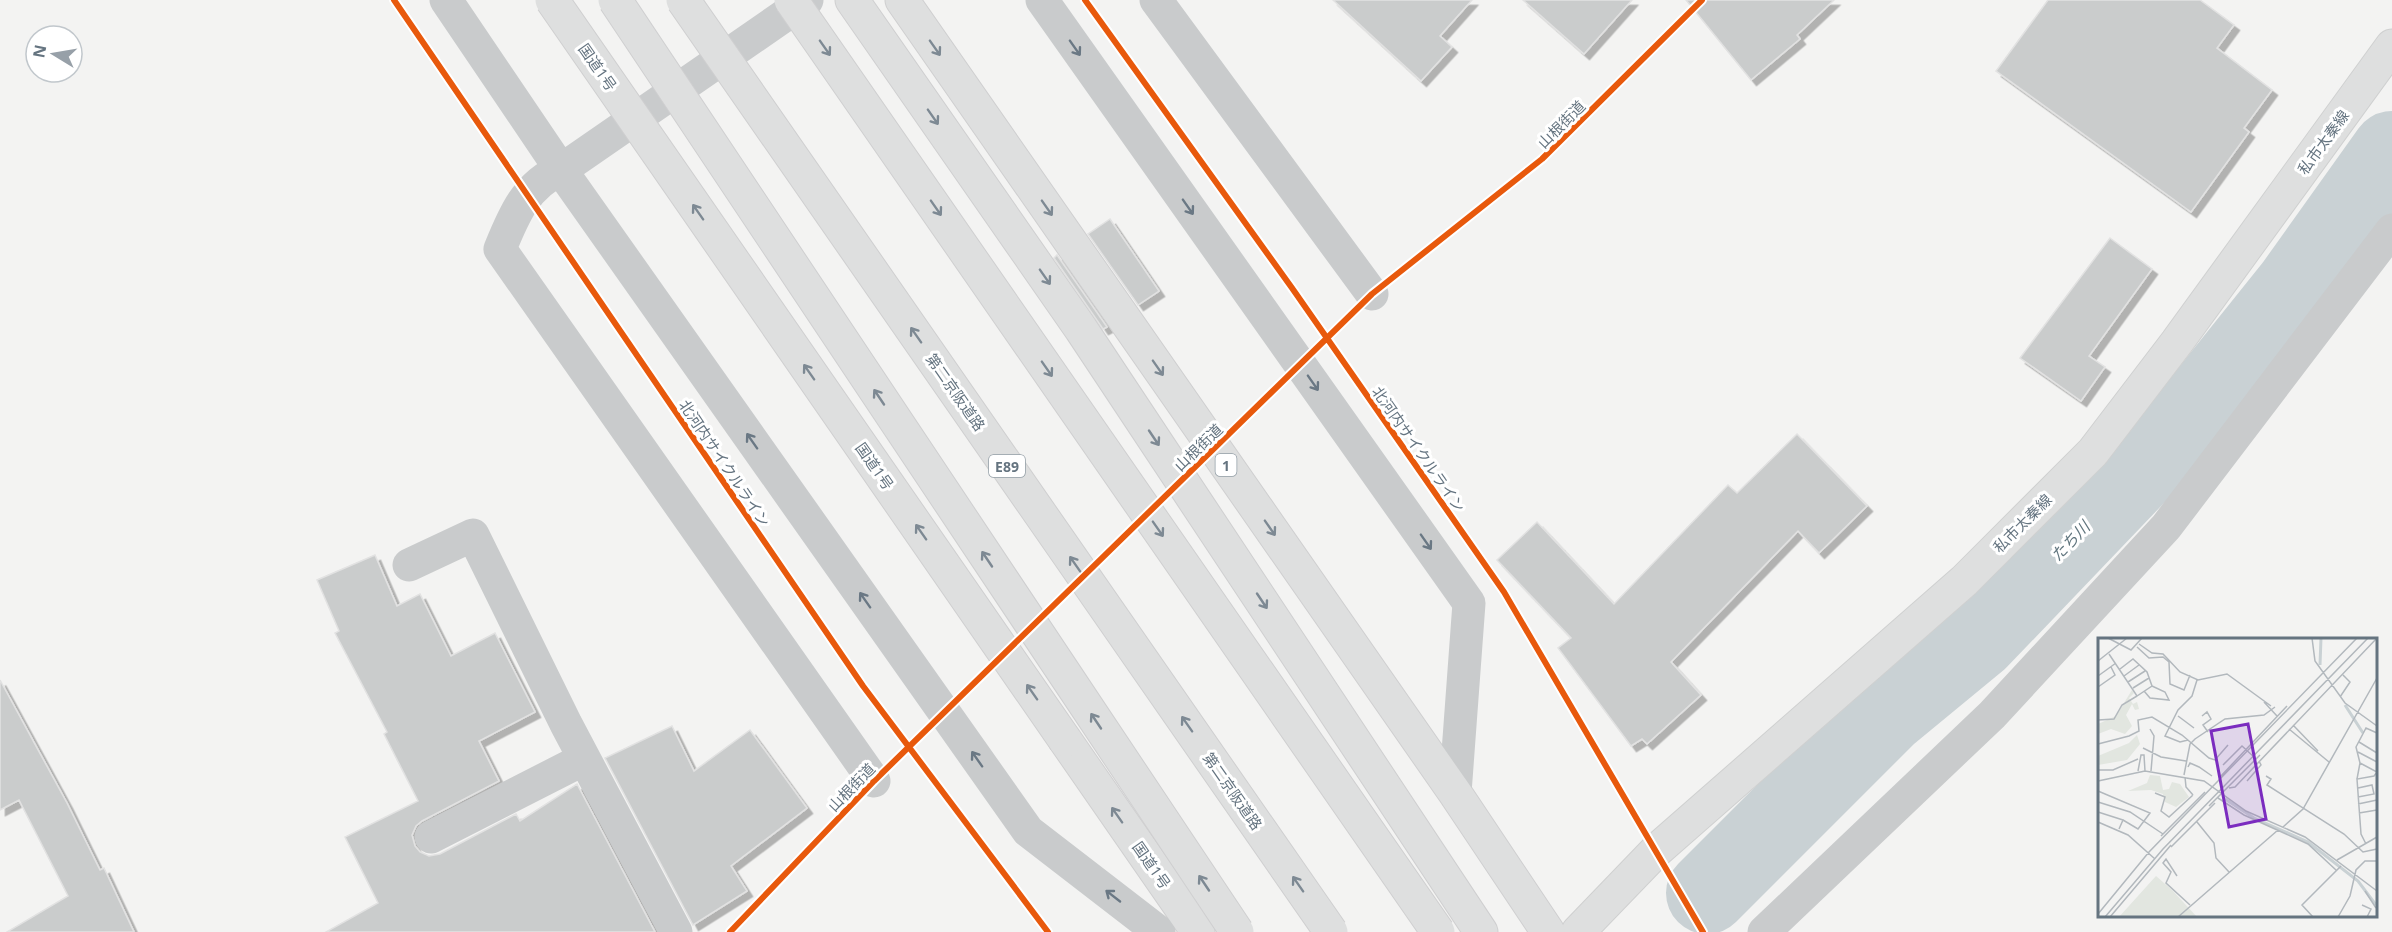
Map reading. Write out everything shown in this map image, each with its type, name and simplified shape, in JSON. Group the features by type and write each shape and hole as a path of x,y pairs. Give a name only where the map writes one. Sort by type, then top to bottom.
{"main road":[{"name":"国道1号","path":"552,0 1198,932"},
{"path":"615,0 1237,932"},
{"name":"第二京阪道路","path":"683,0 1331,932"},
{"path":"791,0 1438,932"},
{"path":"852,0 1081,329 1481,932"},
{"name":"1","path":"902,0 1455,793 1548,932"},
{"name":"私市太秦線","path":"1578,932 1657,850 1964,581 2093,452 2177,342 2392,46"}],"street":[{"path":"446,0 561,170 1028,831 1159,932"},
{"path":"807,0 561,170 549,175 518,206 500,249 874,781"},
{"path":"1042,0 1469,603 1455,793"},
{"path":"1156,0 1372,294"},
{"path":"1764,932 1992,715 2166,527 2392,230"},
{"path":"409,565 473,535 584,759 676,932"},
{"path":"431,837 584,759"}],"building":[{"path":"1333,0 1472,0 1440,36 1452,47 1421,81"},
{"path":"1523,0 1632,0 1584,54"},
{"path":"1686,0 1834,0 1797,35 1800,39 1751,80"},
{"path":"2048,0 2200,0 2234,25 2217,48 2272,90 2244,128 2249,132 2191,212 1996,71"},
{"path":"1110,219 1159,291 1138,305 1088,234"},
{"path":"2110,238 2152,269 2089,356 2105,367 2081,401 2020,358"},
{"path":"1057,255 1107,327 1103,329 1054,258"},
{"path":"1797,434 1867,506 1819,553 1798,531 1671,662 1701,695 1647,744 1642,739 1631,746 1558,648 1571,638 1497,560 1537,522 1614,604 1728,485 1737,493"},
{"path":"375,555 397,606 420,594 451,656 495,633 535,712 479,741 499,781 422,821 416,826 412,835 415,846 420,852 429,856 440,854 516,814 520,821 577,784 655,932 326,932 378,903 345,837 418,801 384,734 387,732 335,633 339,631 317,580"},
{"path":"0,680 67,803 100,870 104,868 134,932 7,932 68,896 19,800 0,810"},
{"path":"672,726 694,771 750,730 807,808 731,866 747,891 693,925 605,758"}],"waterway":[{"name":"たち川","path":"1707,893 1887,713 1978,638 2202,404 2295,288 2392,152"}],"cycle path":[{"name":"北河内サイクルライン","path":"394,0 863,686 1048,932"},
{"name":"北河内サイクルライン","path":"1085,0 1292,288 1504,592 1703,932"},
{"name":"山根街道","path":"730,932 874,781 1372,294 1542,159 1702,0"}]}
